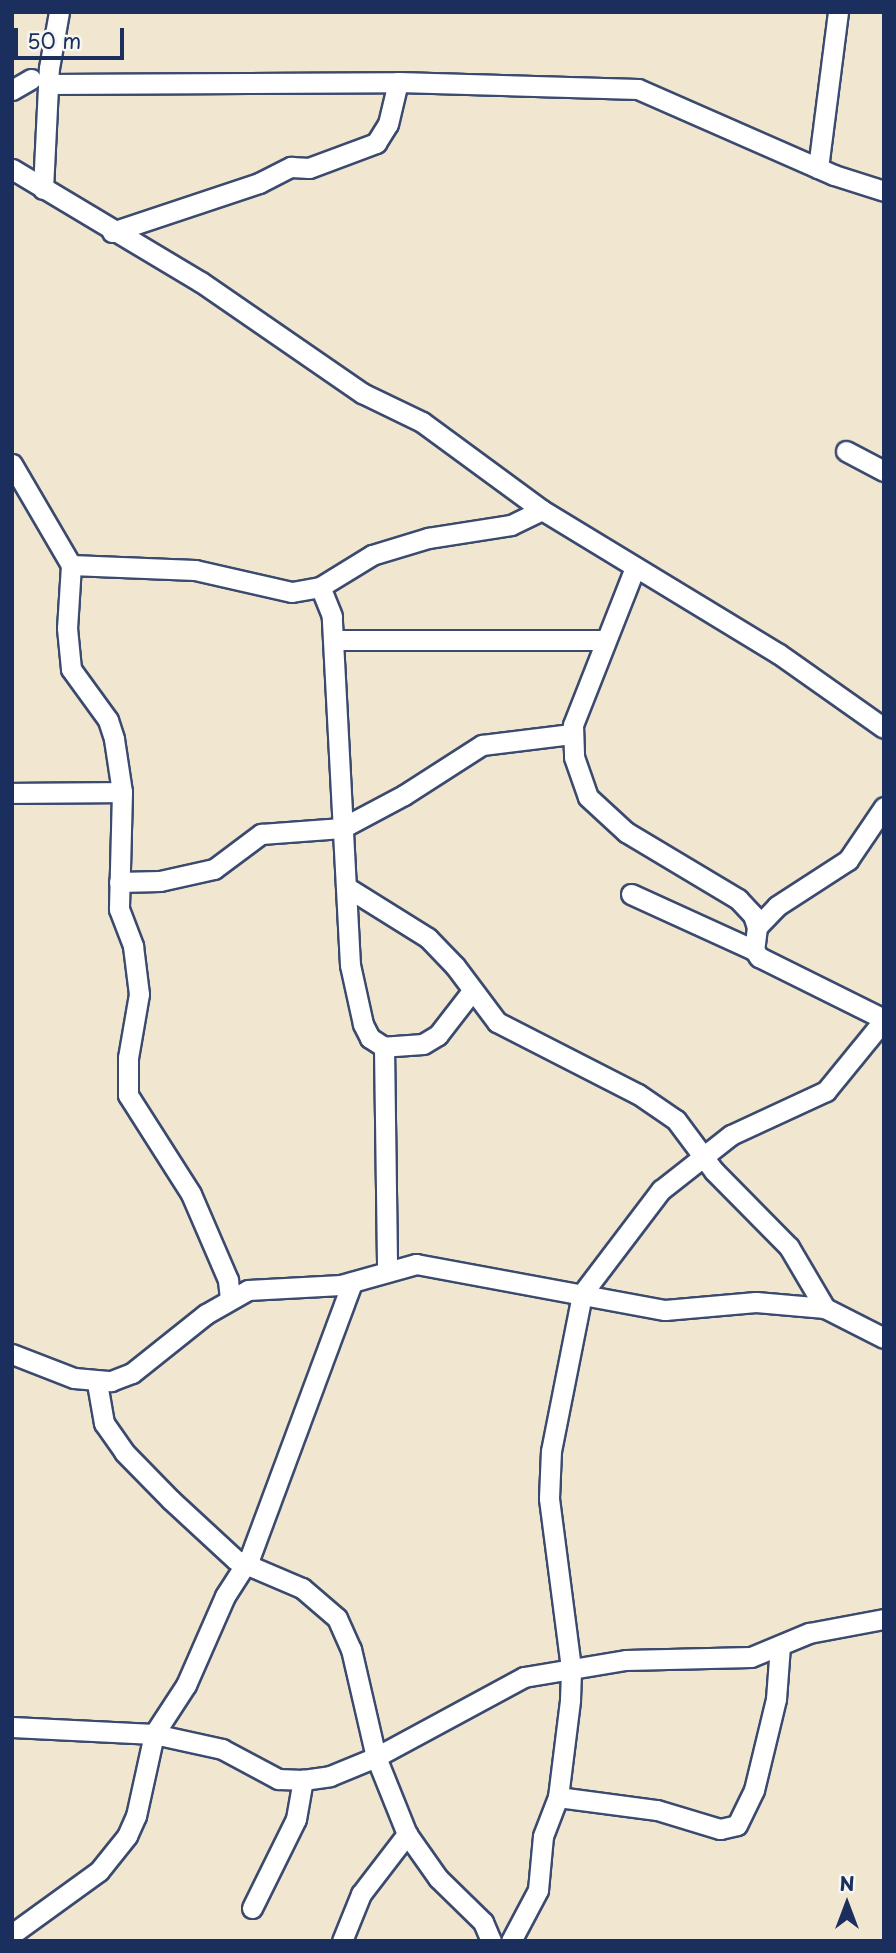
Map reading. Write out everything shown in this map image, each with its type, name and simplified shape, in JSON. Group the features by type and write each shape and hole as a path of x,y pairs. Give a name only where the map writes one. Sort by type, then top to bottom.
{"street":[{"path":"43,189 40,82 59,12"},
{"path":"818,168 838,12"},
{"path":"12,90 40,82 398,82 638,89 818,168 884,191"},
{"path":"113,232 259,183 291,167 309,168 376,143 388,124 398,82"},
{"path":"12,169 113,232 201,282 362,393 422,422 542,510 634,570 779,654 884,728"},
{"path":"846,451 884,471"},
{"path":"12,464 71,565 67,628 71,669 108,720 122,792 119,909 133,946 139,994 128,1058 128,1095 185,1183 229,1289"},
{"path":"71,565 195,570 292,592 320,587 372,555 428,538 511,525 542,510"},
{"path":"634,570 604,640 572,734 580,780 596,809 626,832 738,899 757,927"},
{"path":"320,587 332,616 342,828 354,993 370,1038 384,1047 406,1048 430,1039 472,991"},
{"path":"334,640 604,640"},
{"path":"119,882 160,881 214,869 261,834 342,828 482,745 572,734"},
{"path":"12,793 122,792"},
{"path":"754,950 757,927 777,906 848,860 884,807"},
{"path":"348,888 428,938 497,1022 515,1033 551,1047 659,1106 676,1120 704,1158 789,1247 825,1308"},
{"path":"510,1941 536,1900 543,1836 558,1797 571,1668 549,1498 551,1451 582,1294 661,1190 731,1135 827,1091 884,1020 759,957 754,950 631,894"},
{"path":"384,1047 387,1270"},
{"path":"12,1354 97,1383 132,1373 229,1289 352,1282 416,1264 446,1267 665,1311 756,1302 825,1308 884,1338"},
{"path":"12,1934 115,1856 136,1816 154,1734 204,1651 222,1603 244,1564 352,1282"},
{"path":"97,1383 104,1423 124,1452 220,1547 244,1564 302,1588 337,1618 351,1649 376,1757 407,1834 438,1878 483,1922 491,1941"},
{"path":"12,1727 154,1734 222,1749 278,1779 303,1780 330,1776 376,1757 505,1685 571,1668 626,1660 751,1657 809,1633 884,1619"},
{"path":"558,1797 657,1810 720,1829 737,1825 754,1790 776,1699 780,1646"},
{"path":"252,1908 296,1819 303,1780"},
{"path":"342,1941 361,1895 407,1834"}]}
